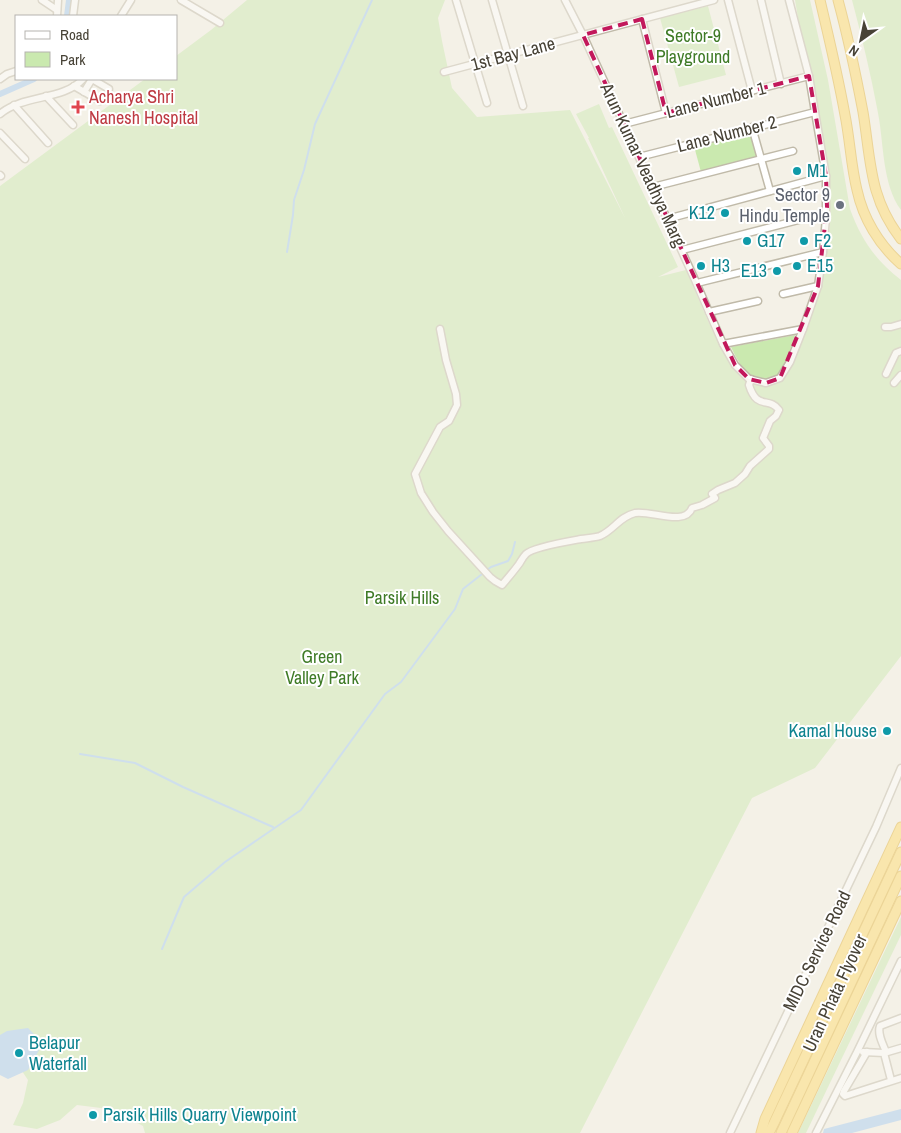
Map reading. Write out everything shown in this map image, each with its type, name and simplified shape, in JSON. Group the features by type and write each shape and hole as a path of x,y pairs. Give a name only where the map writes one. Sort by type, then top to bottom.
{"highway":[{"path":"820,0 839,81 856,190 860,204 880,241 901,264"},
{"path":"838,0 860,96 874,186 882,209 901,239"},
{"path":"761,1133 765,1119 901,827"},
{"name":"Uran Phata Flyover","path":"768,1133 901,852"},
{"name":"Uran Phata Flyover","path":"781,1133 901,876"},
{"path":"792,1133 901,901"}],"street":[{"path":"42,0 57,13"},
{"path":"57,13 58,0"},
{"path":"73,15 75,0"},
{"path":"123,15 131,0"},
{"path":"181,0 220,23"},
{"path":"456,0 487,104"},
{"path":"492,0 523,106"},
{"name":"Arun Kumar Veadhya Marg","path":"565,0 682,250 723,344 735,365 751,380"},
{"name":"1st Bay Lane","path":"444,72 714,0"},
{"path":"728,0 752,91"},
{"path":"761,0 781,84"},
{"path":"440,329 457,405 449,421 440,427 415,474 421,493 433,512 482,569 502,585 526,554 558,543 599,536 607,532 624,517 634,513 644,512 672,518 687,515 692,508 715,498 712,494 735,483 745,474 750,466 769,449 763,438 770,421 779,410 776,406 755,398 749,385 751,380 766,383 780,378 790,362 818,286 824,252 827,207 826,176 808,76 789,0"},
{"path":"642,19 666,113"},
{"path":"0,79 15,72"},
{"name":"Lane Number 1","path":"624,124 808,76"},
{"path":"0,114 14,105 69,89 82,80"},
{"path":"84,92 91,80"},
{"path":"74,86 100,101 104,100 109,93 108,89 94,80"},
{"path":"46,96 73,125"},
{"path":"14,105 48,143"},
{"name":"Lane Number 2","path":"639,157 815,112"},
{"path":"752,128 770,191"},
{"path":"0,133 25,159"},
{"path":"653,187 793,151"},
{"path":"667,219 826,176"},
{"path":"682,250 814,216"},
{"path":"697,283 824,252"},
{"path":"784,294 818,286"},
{"path":"709,312 758,301"},
{"path":"885,327 901,324"},
{"path":"723,344 803,328"},
{"path":"886,374 896,353 901,350"},
{"path":"894,383 901,375"},
{"name":"MIDC Service Road","path":"730,1133 876,827 901,768"},
{"path":"816,1133 901,961"},
{"path":"891,1080 883,1037 879,1031 880,1026 901,1018"},
{"path":"857,1052 885,1052 901,1048"},
{"path":"867,1052 844,1094 845,1096 901,1078"}],"highlighted area":[{"path":"642,19 666,113 809,76 826,176 827,207 818,286 780,378 766,383 749,379 735,365 583,35"}],"green space":[{"name":"Parsik Hills","path":"247,0 445,0 438,18 452,88 477,117 570,110 625,218 589,138 576,114 599,104 609,128 612,127 678,267 658,277 686,270 713,331 731,363 740,375 749,382 764,386 771,378 763,379 751,375 741,366 731,347 795,335 789,354 806,327 821,287 827,252 831,214 795,0 810,0 828,80 850,209 859,230 876,257 901,280 901,656 815,768 752,798 580,1133 145,1133 143,1126 122,1115 101,1108 77,1105 60,1120 37,1129 13,1125 23,1103 28,1080 0,1042 0,186 144,80 178,80 178,55"},
{"path":"852,0 901,0 901,210 890,188 887,176 875,99"},
{"name":"Sector-9 Playground","path":"708,6 726,75 679,87 660,18"},
{"path":"751,132 757,158 701,172 694,146"},
{"path":"901,917 901,935 806,1133 798,1133"}],"water":[{"path":"28,1028 43,1043 28,1070 8,1079 0,1075 0,1035 7,1031"},
{"path":"901,1109 901,1120 852,1133 823,1133 824,1129"}],"waterway":[{"path":"67,15 69,0"},
{"path":"287,252 294,200 304,170 315,124 372,0"},
{"path":"0,94 32,80"},
{"path":"162,949 184,897 225,862 301,810 385,694 401,682 455,609 463,589 491,567 508,561 515,542"},
{"path":"80,754 135,763 183,787 273,827"}],"place":[{"name":"Acharya Shri Nanesh Hospital","path":"78,107"},
{"name":"M1","path":"797,171"},
{"name":"Sector 9 Hindu Temple","path":"840,205"},
{"name":"K12","path":"725,213"},
{"name":"G17","path":"747,241"},
{"name":"F2","path":"804,241"},
{"name":"H3","path":"701,266"},
{"name":"E15","path":"797,266"},
{"name":"E13","path":"777,271"},
{"name":"Kamal House","path":"887,731"},
{"name":"Belapur Waterfall","path":"19,1053"},
{"name":"Parsik Hills Quarry Viewpoint","path":"93,1115"}],"park label":[{"name":"Green Valley Park","path":"322,668"}]}
